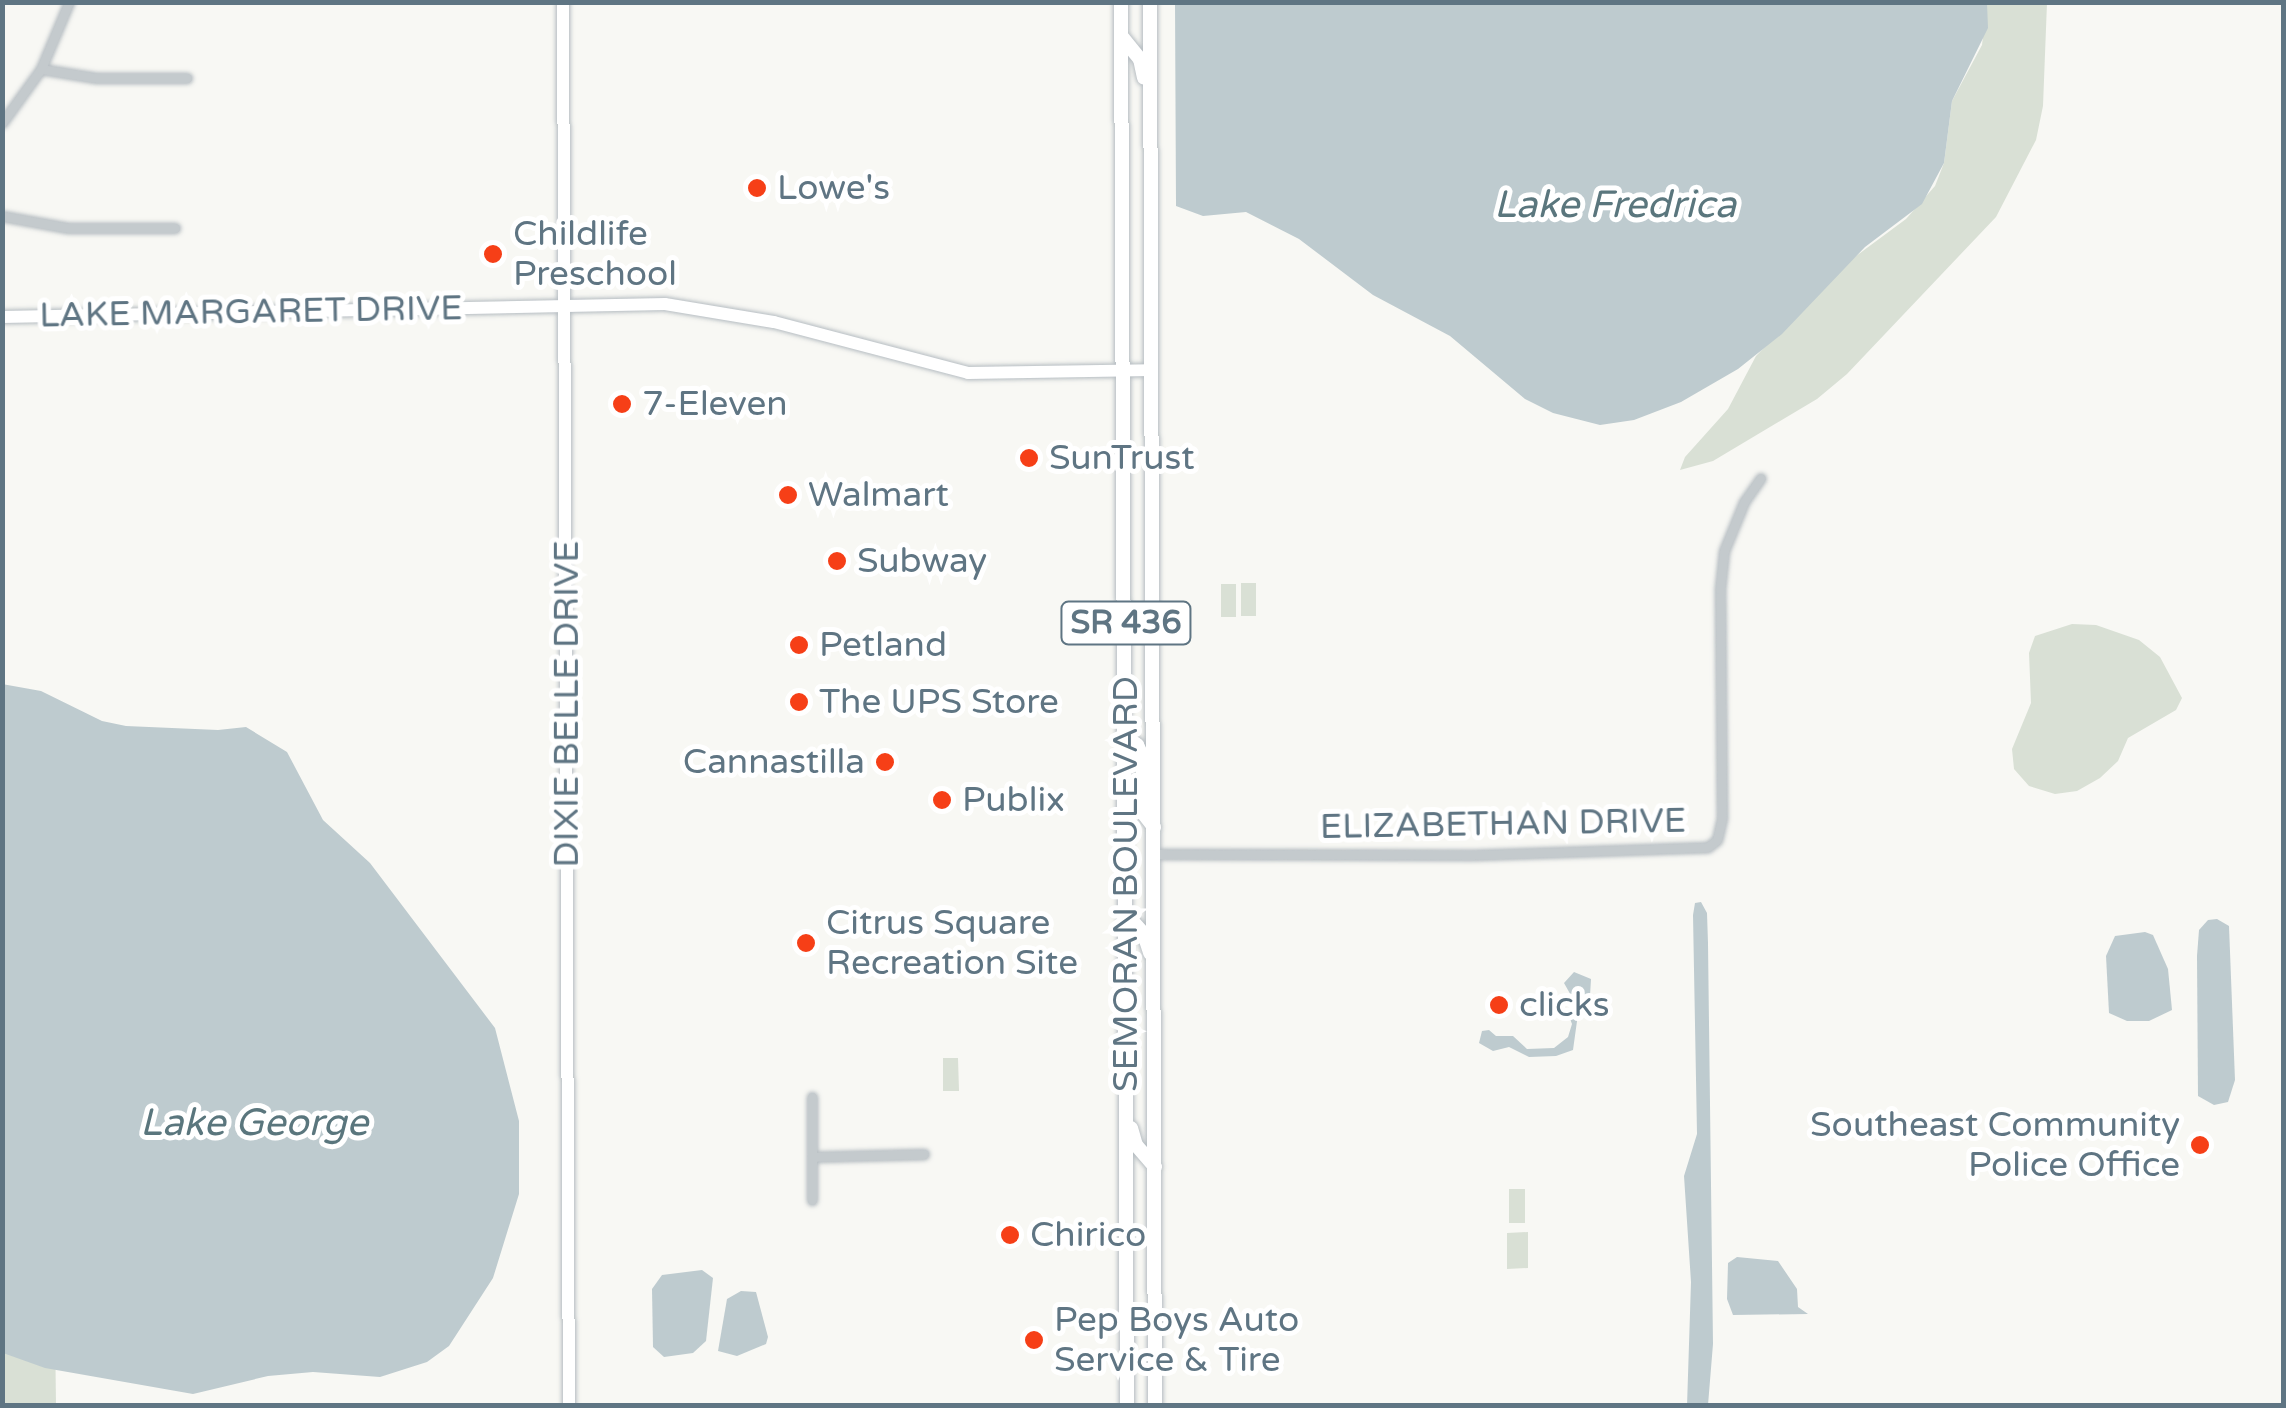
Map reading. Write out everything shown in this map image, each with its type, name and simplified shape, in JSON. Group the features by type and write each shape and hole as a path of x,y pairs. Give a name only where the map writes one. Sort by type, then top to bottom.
{"main road":[{"name":"SEMORAN BOULEVARD","path":"1121,2 1127,1406"},
{"name":"SEMORAN BOULEVARD","path":"1150,2 1155,1406"},
{"path":"1122,37 1140,60 1151,113"},
{"path":"1126,737 1137,745 1143,758 1144,813 1154,827"},
{"path":"1126,914 1144,934 1155,968"},
{"path":"1126,1112 1136,1145 1155,1167"}],"street":[{"path":"2,123 41,69 69,2"},
{"name":"DIXIE BELLE DRIVE","path":"563,2 569,1406"},
{"path":"41,69 96,78 187,78"},
{"path":"2,216 68,228 175,228"},
{"name":"LAKE MARGARET DRIVE","path":"2,316 665,304 720,310 968,373 1151,370"},
{"name":"ELIZABETHAN DRIVE","path":"1154,854 1474,855 1708,847 1721,830 1720,588 1724,551 1744,502 1762,478"},
{"path":"812,1097 812,1200"},
{"path":"812,1157 924,1154"}],"shaded area":[{"path":"1987,3 2047,3 2043,106 2036,140 1996,217 1847,374 1817,399 1713,461 1680,470 1685,457 1728,409 1756,356 1848,262 1906,219 1935,186 1944,163 1952,101 1982,45"},
{"path":"1241,583 1256,583 1256,616 1241,616"},
{"path":"1221,584 1236,584 1236,617 1221,617"},
{"path":"2072,624 2096,625 2139,640 2160,657 2182,698 2176,710 2128,738 2118,761 2100,778 2077,791 2055,794 2029,786 2014,769 2012,749 2031,703 2029,653 2035,636"},
{"path":"943,1058 958,1058 959,1091 943,1091"},
{"path":"53,1171 56,1405 3,1405 2,1172"},
{"path":"1509,1189 1525,1189 1525,1223 1509,1223"},
{"path":"1528,1232 1528,1268 1507,1269 1507,1233"}],"water":[{"name":"Lake Fredrica","path":"1175,3 1987,3 1988,28 1952,101 1944,163 1922,204 1865,247 1782,334 1738,369 1681,402 1634,420 1600,425 1553,413 1525,399 1450,336 1373,295 1299,239 1246,212 1203,216 1176,206"},
{"name":"Lake George","path":"2,684 41,691 102,721 126,726 218,730 246,727 287,752 323,820 370,863 495,1028 519,1121 519,1194 493,1278 449,1346 427,1362 380,1377 313,1372 268,1376 193,1394 45,1368 3,1353"},
{"path":"1701,902 1707,913 1708,943 1713,1344 1708,1405 1687,1406 1691,1282 1684,1176 1697,1134 1693,915 1695,903"},
{"path":"2217,919 2229,926 2235,1080 2228,1102 2214,1105 2198,1096 2197,956 2199,930 2208,920"},
{"path":"2145,932 2153,935 2168,969 2172,1010 2149,1021 2127,1021 2109,1013 2106,956 2115,936"},
{"path":"1574,972 1591,979 1590,996 1578,1014 1573,1050 1556,1056 1529,1057 1509,1047 1493,1051 1479,1043 1482,1031 1489,1030 1496,1036 1513,1036 1527,1049 1554,1048 1568,1037 1572,1024 1567,1011 1573,999 1564,983"},
{"path":"1737,1257 1778,1261 1797,1289 1798,1307 1808,1314 1733,1315 1727,1299 1728,1263"},
{"path":"702,1270 713,1278 706,1341 693,1353 664,1357 653,1347 652,1289 662,1275"},
{"path":"741,1291 756,1292 768,1337 766,1344 737,1356 718,1351 727,1299"}],"place":[{"name":"Lowe's","path":"757,188"},
{"name":"Childlife Preschool","path":"493,254"},
{"name":"7-Eleven","path":"622,404"},
{"name":"SunTrust","path":"1029,458"},
{"name":"Walmart","path":"788,495"},
{"name":"Subway","path":"837,561"},
{"name":"Petland","path":"799,645"},
{"name":"The UPS Store","path":"799,702"},
{"name":"Cannastilla","path":"885,762"},
{"name":"Publix","path":"942,800"},
{"name":"Citrus Square Recreation Site","path":"806,943"},
{"name":"clicks","path":"1499,1005"},
{"name":"Southeast Community Police Office","path":"2200,1145"},
{"name":"Chirico","path":"1010,1235"},
{"name":"Pep Boys Auto Service & Tire","path":"1034,1340"}]}
